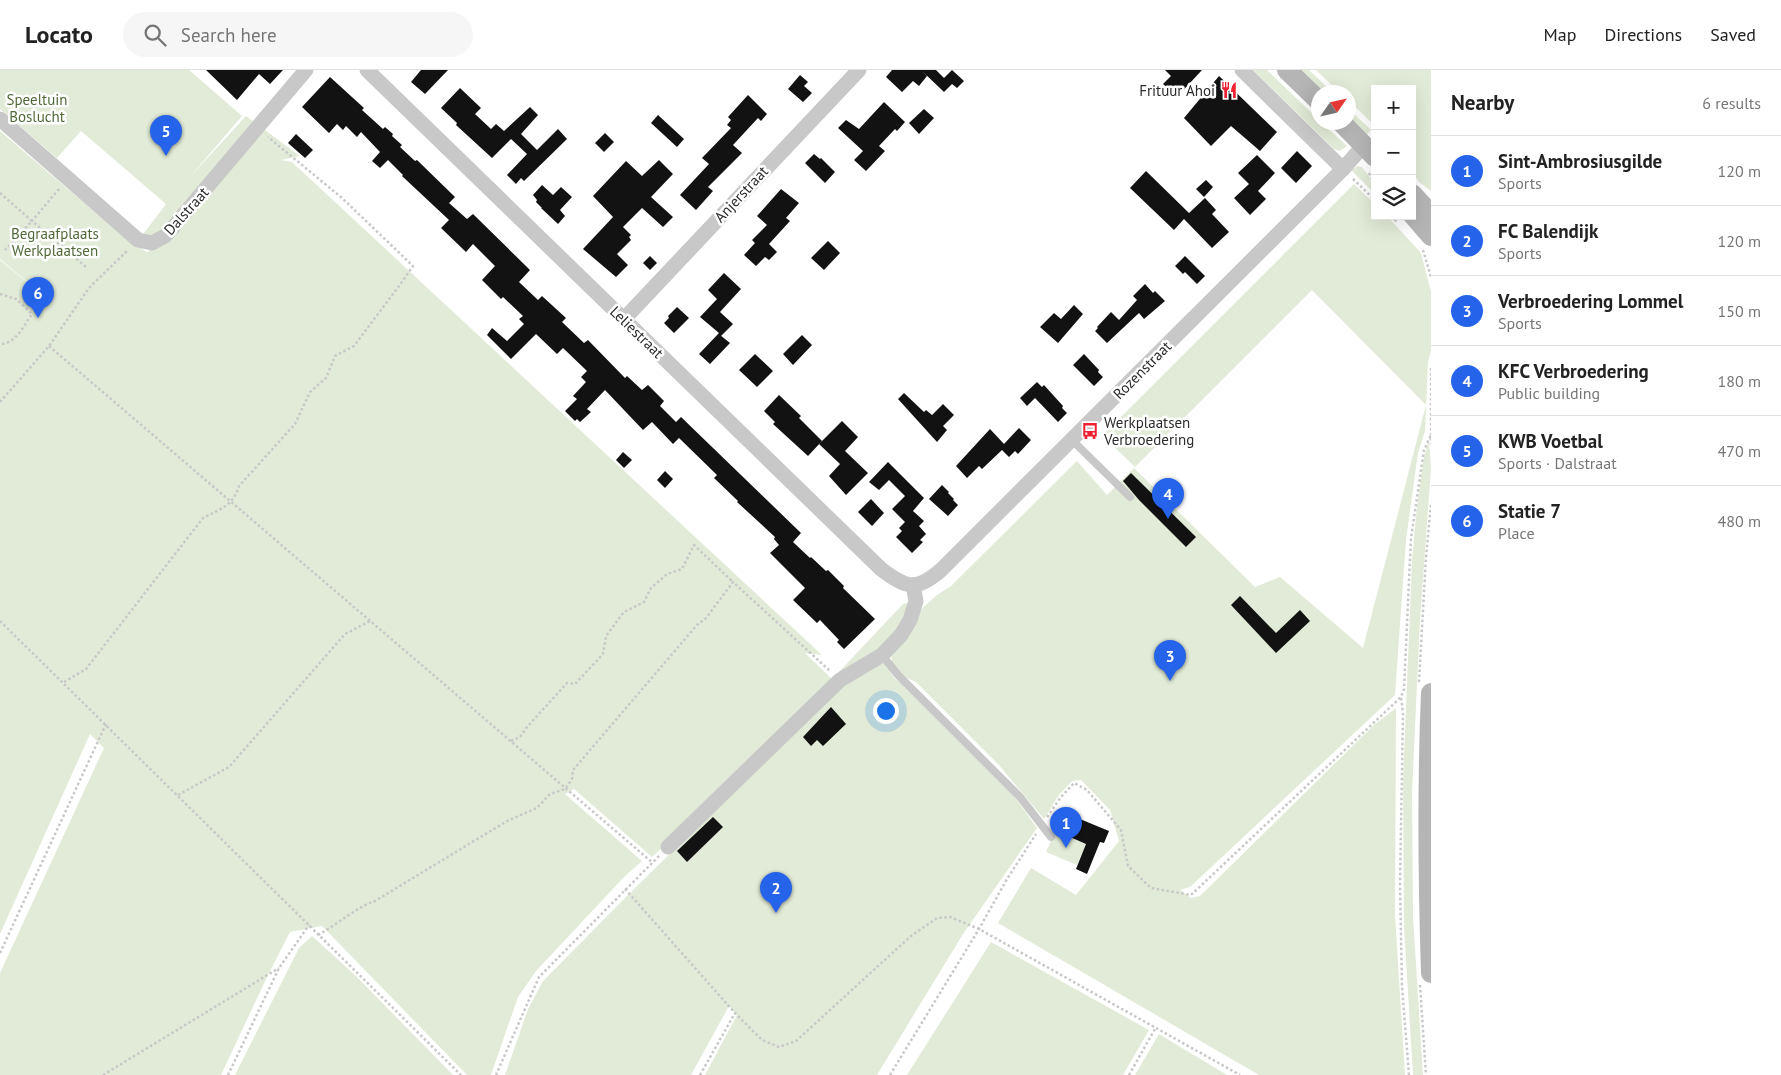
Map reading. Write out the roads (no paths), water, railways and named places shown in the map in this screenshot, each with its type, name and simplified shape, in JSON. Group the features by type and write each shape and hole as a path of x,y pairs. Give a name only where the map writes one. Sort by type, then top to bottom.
{"main road":[{"path":"1287,70 1311,93"},
{"path":"1349,130 1369,151"},
{"path":"1416,198 1431,214"},
{"path":"1415,220 1426,241"},
{"path":"1431,693 1428,764 1428,888 1431,974"}],"street":[{"name":"Dalstraat","path":"0,119 138,240 152,243 165,236 306,70"},
{"name":"Leliestraat","path":"367,70 881,568 899,582 913,586"},
{"name":"Anjerstraat","path":"624,319 859,70"},
{"path":"1242,70 1343,169"},
{"name":"Rozenstraat","path":"913,586 924,583 940,570 1343,169 1369,151"},
{"path":"668,847 840,680 882,655 901,635 910,620 916,601 913,586"}],"lane":[{"path":"1072,440 1130,497"},
{"path":"882,655 898,675 1020,797 1051,838"}],"place":[{"name":"Frituur Ahoi","path":"1229,90"},
{"name":"KWB Voetbal","path":"166,156"},
{"name":"Statie 7","path":"38,318"},
{"name":"Werkplaatsen Verbroedering","path":"1090,431"},
{"name":"KFC Verbroedering","path":"1168,519"},
{"name":"Verbroedering Lommel","path":"1170,681"},
{"name":"Sint-Ambrosiusgilde","path":"1066,848"},
{"name":"FC Balendijk","path":"776,913"}],"park label":[{"name":"Speeltuin Boslucht","path":"37,108"},
{"name":"Begraafplaats Werkplaatsen","path":"55,242"}]}
